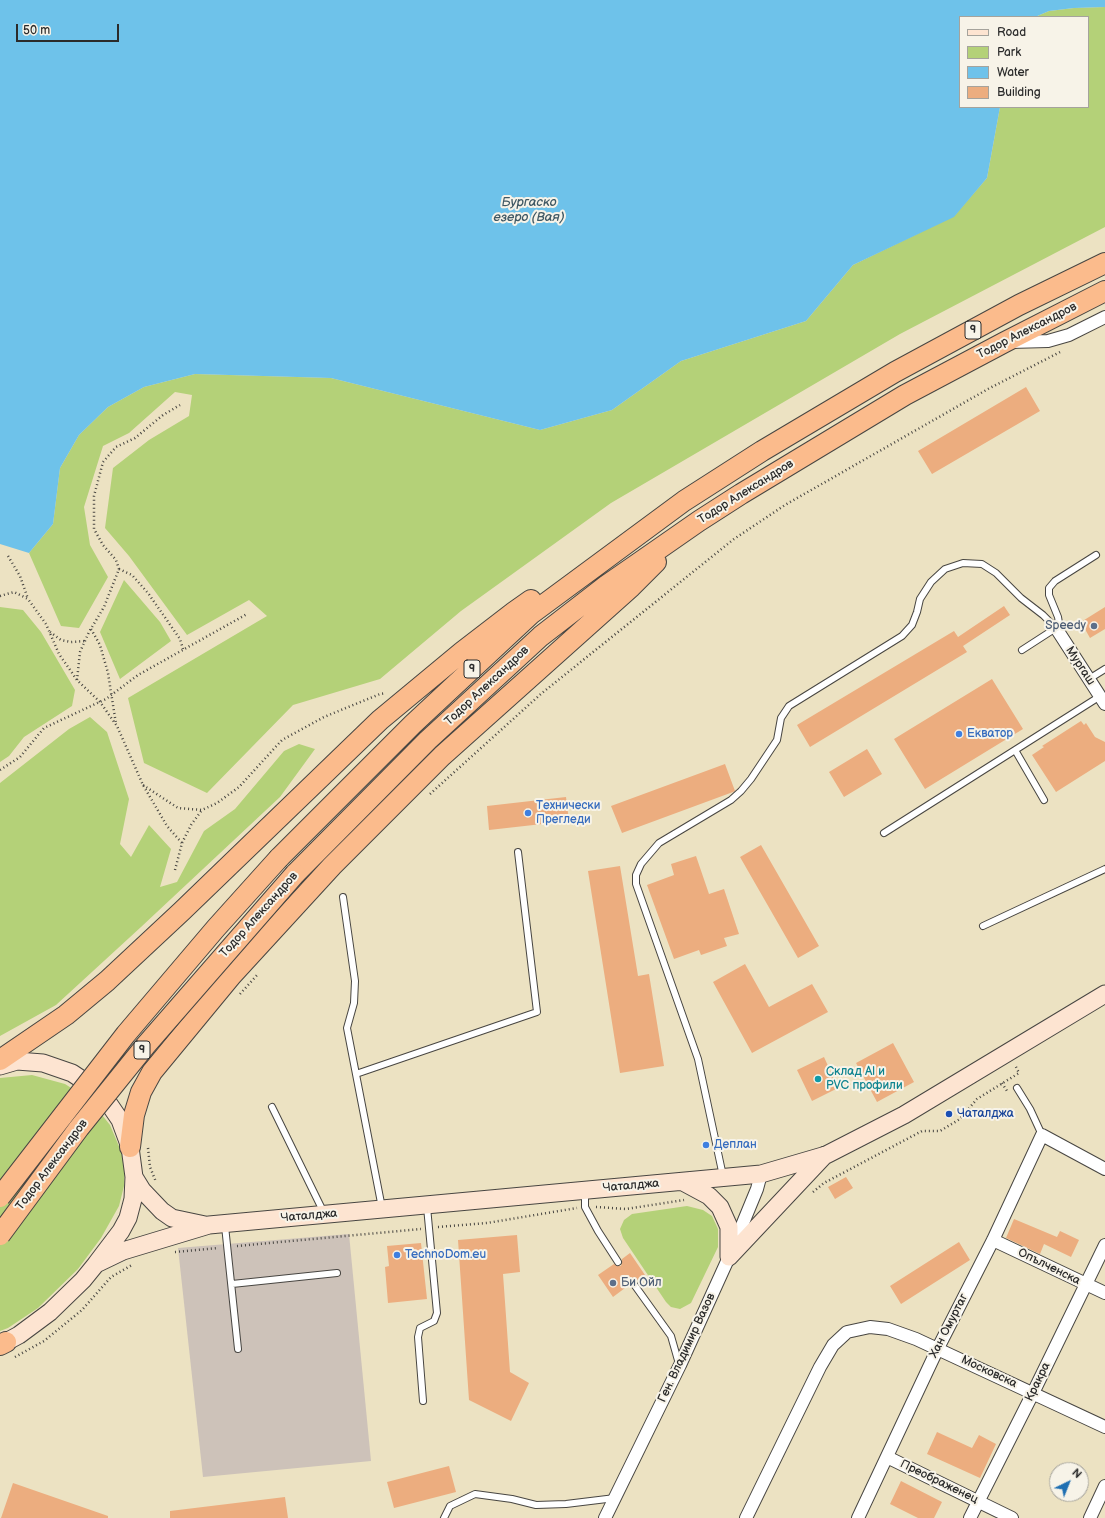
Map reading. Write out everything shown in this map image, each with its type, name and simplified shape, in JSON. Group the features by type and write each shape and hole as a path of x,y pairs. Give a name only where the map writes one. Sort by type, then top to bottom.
{"highway":[{"name":"Тодор Александров","path":"0,1197 126,1034 216,928 279,858 413,724 531,614 684,501 762,451 895,372 1019,305 1105,263"},
{"name":"Тодор Александров","path":"0,1235 79,1128 142,1051 296,874 428,740 541,636 607,585 699,521 741,494 905,395 1105,291"},
{"path":"0,1060 66,1015 107,981 188,906 380,720 419,687 514,612 684,501"},
{"path":"139,1147 134,1115 141,1092 152,1072 232,975 332,866 442,756 631,587 699,521"}],"main road":[{"name":"Чаталджа","path":"96,1264 123,1251 217,1225 426,1205 585,1199 683,1182 761,1174 826,1155 904,1114 1105,994"},
{"path":"0,1066 17,1061 43,1063 72,1073 96,1089 114,1110 139,1147 134,1177 133,1199 128,1218 121,1231 83,1280 50,1312 4,1347"},
{"path":"729,1257 826,1155"},
{"name":"Чаталджа","path":"134,1177 142,1190 162,1211 172,1218 217,1225"},
{"path":"683,1182 710,1198 720,1207 729,1227 729,1257"}],"street":[{"path":"1005,342 1048,341 1069,335 1105,317"},
{"name":"Мургаш","path":"1056,628 1103,698"},
{"path":"1042,1135 1105,1169"},
{"name":"Хан Омуртаг","path":"858,1518 938,1348 993,1240 1042,1135"},
{"name":"Ген. Владимир Вазов","path":"605,1518 680,1365 729,1257 757,1189 761,1174"},
{"name":"Опълченска","path":"993,1240 1105,1293"},
{"name":"Кракра","path":"970,1518 1105,1245"},
{"name":"Московска","path":"746,1518 820,1367 833,1345 847,1332 870,1327 888,1329 938,1348 1105,1427"},
{"name":"Преображенец","path":"888,1457 1012,1518"},
{"path":"1090,1518 1105,1486"}],"lane":[{"path":"1022,650 1056,628 1059,623 1049,595 1049,588 1055,581 1096,554"},
{"path":"723,1178 698,1059 636,884 636,875 641,864 658,843 731,800 741,791 751,779 777,740 781,718 789,706 902,636 912,625 918,612 920,599 931,582 945,569 963,563 982,564 996,573 1021,598 1043,615 1056,628"},
{"path":"1089,679 1105,669"},
{"path":"884,833 1015,750 1103,698"},
{"path":"1015,750 1044,800"},
{"path":"356,1074 537,1012 518,852"},
{"path":"983,926 1105,869"},
{"path":"343,897 355,981 354,1003 347,1028 382,1210"},
{"path":"1017,1088 1030,1109 1042,1135"},
{"path":"272,1107 325,1215"},
{"path":"585,1199 598,1232 618,1262"},
{"path":"423,1401 418,1338 420,1328 434,1321 437,1313 426,1205"},
{"path":"217,1225 228,1247 238,1349"},
{"path":"232,1284 337,1273"},
{"path":"633,1283 671,1336 680,1365"},
{"path":"444,1518 450,1506 475,1494 512,1499 536,1505 566,1504 615,1498"}],"path":[{"path":"426,798 542,693 734,539 786,505 988,389 1064,350"},
{"path":"77,680 80,652 91,628 104,607 119,569 116,560 103,545 94,529 94,496 103,462 116,448 135,438 163,415 180,405"},
{"path":"8,556 20,576 28,599 46,624 59,654 77,680 100,702 117,726 143,785 167,826 182,843"},
{"path":"119,569 132,575 148,593 180,639 183,649"},
{"path":"0,596 14,592 28,599"},
{"path":"0,770 20,757 44,728 111,696 138,675 247,614"},
{"path":"91,628 100,645 108,673 117,726"},
{"path":"49,631 61,640 71,642 85,641"},
{"path":"175,870 182,843 191,825 202,810 217,802 238,787 282,740 324,717 380,694 387,693"},
{"path":"143,785 178,808 202,810"},
{"path":"235,999 261,970"},
{"path":"791,1193 802,1200 824,1184 922,1131 940,1131 960,1120 978,1099 1019,1073 1008,1052"},
{"path":"139,1147 160,1188"},
{"path":"170,1253 487,1223 585,1199 626,1209 710,1198"},
{"path":"4,1347 44,1341 82,1310 110,1277 137,1263"}],"shaded area":[{"path":"349,1234 371,1461 203,1477 178,1248"}],"green space":[{"path":"1105,7 1105,227 900,334 611,503 461,611 380,679 293,705 207,793 144,763 128,698 267,616 249,600 187,635 129,556 105,528 113,468 149,440 189,416 192,395 175,392 129,433 103,446 84,507 90,545 108,577 79,628 61,626 29,553 53,524 60,468 79,435 108,407 144,387 195,374 331,378 540,430 612,410 681,361 806,321 853,265 954,216 987,178 1000,108 1089,108 1089,16 1037,16 1049,11 1074,8"},
{"path":"124,580 160,622 171,641 120,679 100,632"},
{"path":"0,607 23,610 41,632 75,690 72,706 24,737 9,756 0,762"},
{"path":"90,717 107,732 129,799 120,844 131,857 149,825 171,849 160,887 177,882 204,831 235,809 284,751 299,744 315,749 280,797 56,1005 0,1036 0,783 69,729"},
{"path":"32,1075 65,1084 90,1100 110,1125 121,1151 125,1168 124,1186 119,1206 101,1238 78,1269 38,1308 8,1328 0,1331 0,1078"},
{"path":"687,1206 703,1210 712,1216 718,1229 718,1247 691,1303 680,1309 671,1307 666,1302 623,1238 620,1229 624,1220 632,1214"}],"water":[{"name":"Бургаско езеро (Вая)","path":"0,0 1105,0 1105,7 1074,8 1049,11 1037,16 959,16 959,108 1000,108 987,178 954,217 853,265 806,321 681,361 612,410 540,430 331,378 195,374 144,387 108,407 79,435 60,468 53,524 29,553 0,544"}],"building":[{"path":"1026,387 1040,411 932,474 918,451"},
{"path":"1004,606 1010,615 963,646 967,652 810,747 797,725 954,631 958,637"},
{"name":"Speedy","path":"1105,607 1105,629 1090,638 1081,622"},
{"name":"Екватор","path":"992,679 1023,729 925,789 894,739"},
{"path":"1081,721 1084,725 1086,723 1095,737 1105,742 1105,761 1056,792 1032,755 1044,747 1042,746"},
{"path":"867,749 882,774 844,797 829,772"},
{"path":"725,764 735,791 622,833 611,806"},
{"name":"Технически Прегледи","path":"566,797 569,821 489,830 487,806"},
{"path":"761,845 819,946 798,958 740,857"},
{"path":"696,856 709,894 724,889 739,934 724,938 727,946 701,955 699,950 674,959 647,885 674,875 671,864"},
{"path":"620,866 638,976 649,974 664,1066 620,1073 588,871"},
{"path":"745,964 769,1007 812,984 828,1012 752,1053 713,982"},
{"path":"893,1043 914,1082 877,1102 856,1063"},
{"name":"Склад Al и PVC профили","path":"824,1057 838,1088 812,1101 797,1070"},
{"path":"846,1177 853,1188 835,1199 828,1187"},
{"path":"1014,1219 1057,1237 1060,1231 1079,1240 1071,1257 1044,1244 1040,1254 1006,1238"},
{"path":"517,1235 520,1272 503,1274 510,1372 529,1383 511,1421 469,1400 458,1240"},
{"path":"959,1242 970,1260 901,1304 890,1286"},
{"path":"421,1243 427,1299 388,1303 385,1267 389,1266 387,1246"},
{"path":"630,1253 645,1275 637,1280 631,1279 629,1285 613,1297 598,1275 614,1264 621,1266 622,1259"},
{"path":"937,1432 972,1448 979,1435 996,1444 980,1478 927,1454"},
{"path":"449,1466 456,1492 394,1508 387,1482"},
{"path":"901,1481 942,1502 934,1518 918,1518 890,1504"},
{"path":"13,1483 108,1516 108,1518 1,1518"},
{"path":"285,1497 288,1518 170,1518 170,1511"}],"place":[{"name":"Speedy","path":"1094,626"},
{"name":"Екватор","path":"959,734"},
{"name":"Технически Прегледи","path":"528,813"},
{"name":"Склад Al и PVC профили","path":"818,1079"},
{"name":"Чаталджа","path":"949,1114"},
{"name":"Деплан","path":"706,1145"},
{"name":"TechnoDom.eu","path":"397,1255"},
{"name":"Би Ойл","path":"613,1283"}]}
